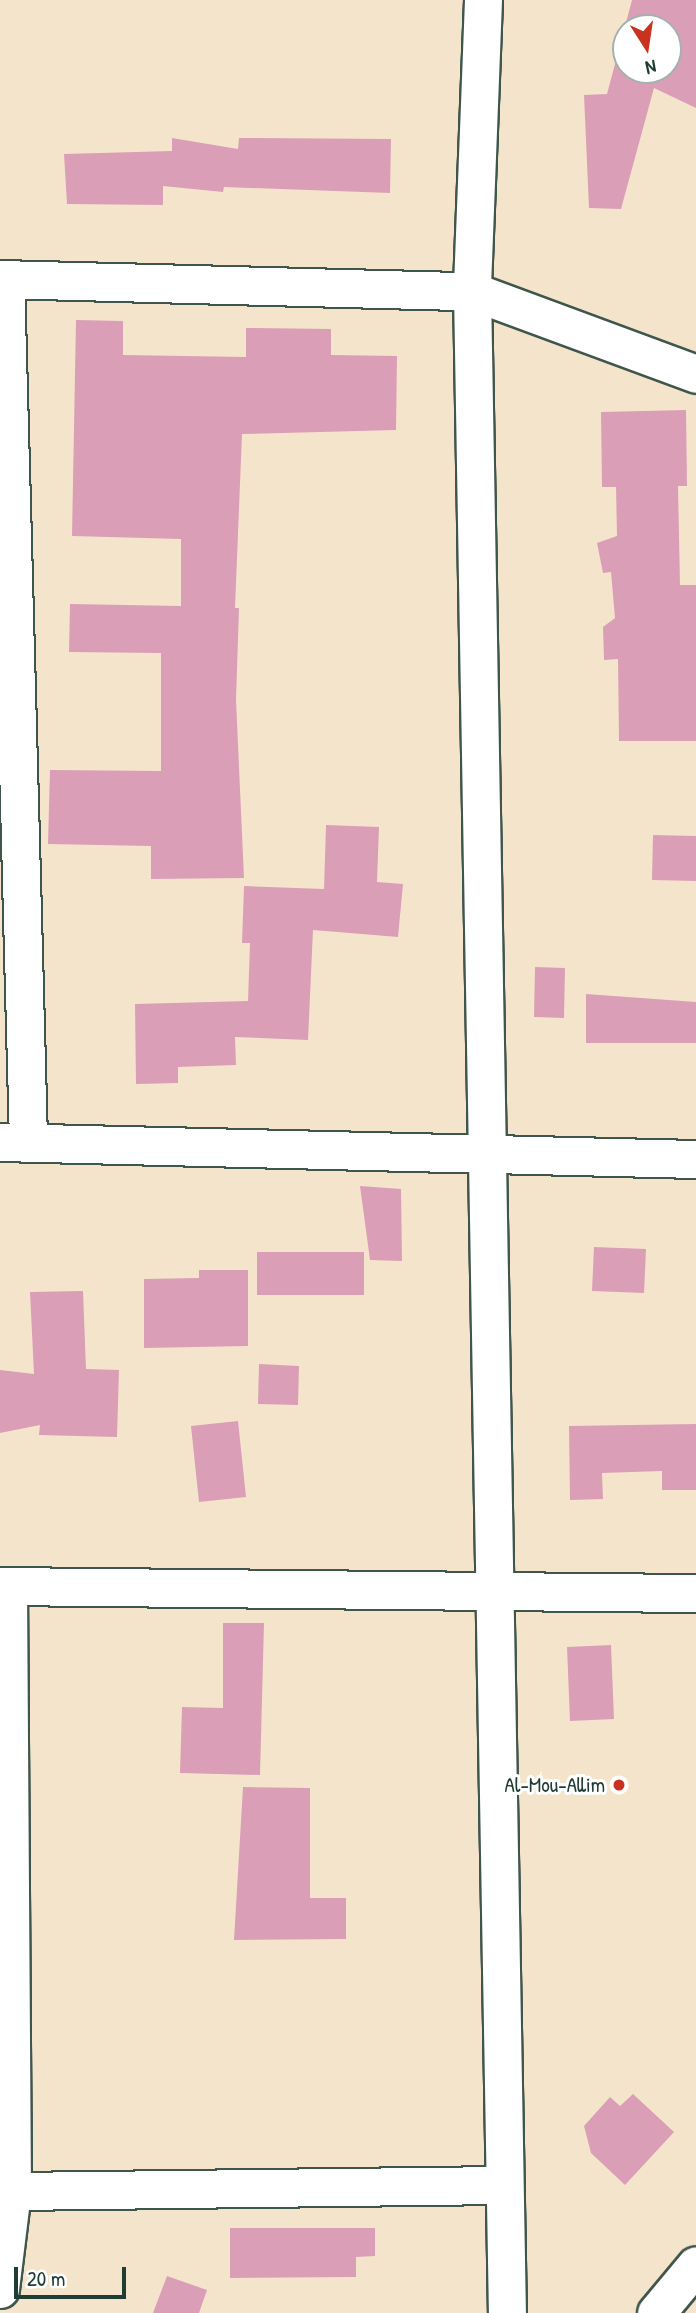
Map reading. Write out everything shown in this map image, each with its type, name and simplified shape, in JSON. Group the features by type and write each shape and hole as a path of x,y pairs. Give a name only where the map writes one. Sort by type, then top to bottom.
{"street":[{"path":"483,0 472,291 507,2313"},
{"path":"696,374 472,291 2,279 14,1142 486,1151 696,1159"},
{"path":"0,2290 12,2191 4,1586 494,1594 696,1593"},
{"path":"12,2191 504,2185"},
{"path":"656,2313 696,2265"}],"building":[{"path":"632,0 696,0 696,108 654,88 621,209 589,208 584,95 607,94 612,75 612,84 682,84 682,14 628,14"},
{"path":"172,138 238,149 239,138 391,139 390,193 224,187 223,192 163,186 163,205 67,204 64,154 172,151"},
{"path":"76,320 123,321 123,355 246,357 246,328 331,329 331,355 397,356 396,430 242,434 235,608 239,608 236,700 244,878 151,879 151,846 48,844 50,770 161,771 161,653 69,652 70,604 181,606 181,539 72,536"},
{"path":"686,410 687,486 678,486 680,585 696,585 696,741 619,741 618,659 604,660 603,627 615,618 611,572 603,573 597,543 617,536 616,487 602,487 601,412"},
{"path":"326,825 379,827 377,882 403,884 398,937 313,930 308,1040 235,1037 236,1065 178,1067 178,1083 136,1084 135,1004 248,1001 250,943 242,943 244,886 324,889"},
{"path":"653,835 696,836 696,881 652,880"},
{"path":"535,967 565,968 564,1018 534,1017"},
{"path":"586,994 696,1002 696,1043 586,1043"},
{"path":"360,1186 401,1189 402,1261 370,1260"},
{"path":"594,1247 646,1249 644,1293 592,1291"},
{"path":"257,1252 364,1252 364,1295 257,1295"},
{"path":"199,1270 248,1270 248,1346 144,1348 144,1279 199,1278"},
{"path":"83,1291 86,1369 119,1370 117,1437 39,1435 40,1425 0,1433 0,1370 34,1374 30,1292"},
{"path":"259,1364 299,1366 298,1405 258,1404"},
{"path":"238,1421 246,1497 199,1502 191,1426"},
{"path":"696,1424 696,1490 662,1490 662,1471 602,1473 603,1499 570,1500 569,1426"},
{"path":"223,1623 264,1623 260,1775 180,1773 182,1707 223,1708"},
{"path":"611,1645 614,1719 570,1721 567,1647"},
{"path":"243,1787 310,1788 310,1898 346,1898 346,1939 234,1940"},
{"path":"633,2094 674,2132 625,2185 591,2153 584,2126 610,2097 620,2106"},
{"path":"230,2228 375,2228 375,2256 356,2257 356,2277 230,2278"},
{"path":"167,2276 207,2290 199,2313 153,2313"}],"place":[{"name":"Al-Mou-Allim","path":"619,1785"}]}
